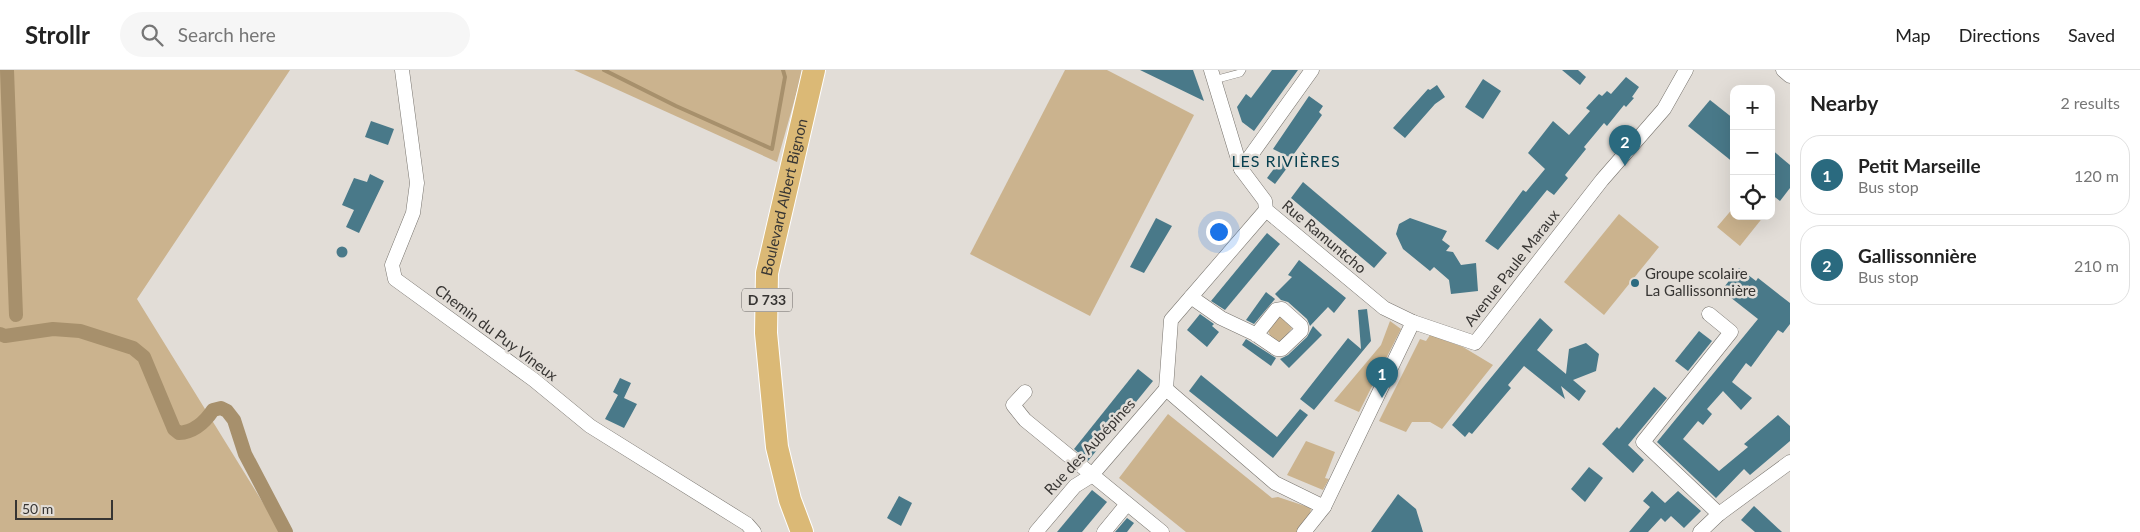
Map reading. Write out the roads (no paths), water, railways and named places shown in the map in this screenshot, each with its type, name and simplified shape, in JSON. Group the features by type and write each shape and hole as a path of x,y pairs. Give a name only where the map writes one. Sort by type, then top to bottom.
{"main road":[{"name":"Boulevard Albert Bignon","path":"802,532 790,500 777,447 766,333 767,273 814,70"}],"street":[{"name":"Chemin du Puy Vineux","path":"402,70 417,183 413,213 392,265 396,279 534,380 590,426 747,524 754,532"},
{"path":"1241,169 1312,70"},
{"name":"Avenue Paule Maraux","path":"1413,322 1475,343 1602,180 1664,109 1686,70"},
{"path":"1783,70 1790,76"},
{"name":"Rue Ramuntcho","path":"1213,75 1241,169 1264,201 1266,210 1384,308 1413,322"},
{"path":"1266,210 1171,320 1166,389 1275,483 1324,507"},
{"path":"1191,297 1221,318 1256,335"},
{"path":"1709,314 1731,332 1644,442 1719,514"},
{"path":"1304,532 1324,507 1413,322"},
{"name":"Rue des Aubépines","path":"1036,532 1074,486 1091,476 1166,389"},
{"path":"1025,392 1013,405 1025,420 1091,476 1162,532"},
{"path":"1700,532 1719,514 1790,462"},
{"path":"1104,532 1127,504"}],"lane":[{"path":"1213,75 1240,73 1242,70"}],"waterway":[{"path":"7,70 16,315"},
{"path":"604,70 676,106 772,149 785,77 783,70"},
{"path":"0,334 5,336 53,329 80,331 133,348 144,357 174,429 179,433 190,431 199,426 213,410 221,408 227,411 234,420 245,454 286,532"}],"place":[{"name":"Gallissonnière","path":"1625,166"},
{"name":"Groupe scolaire La Gallissonnière","path":"1635,283"},
{"name":"Petit Marseille","path":"1382,398"}],"district":[{"name":"LES RIVIÈRES","path":"1286,161"}]}
